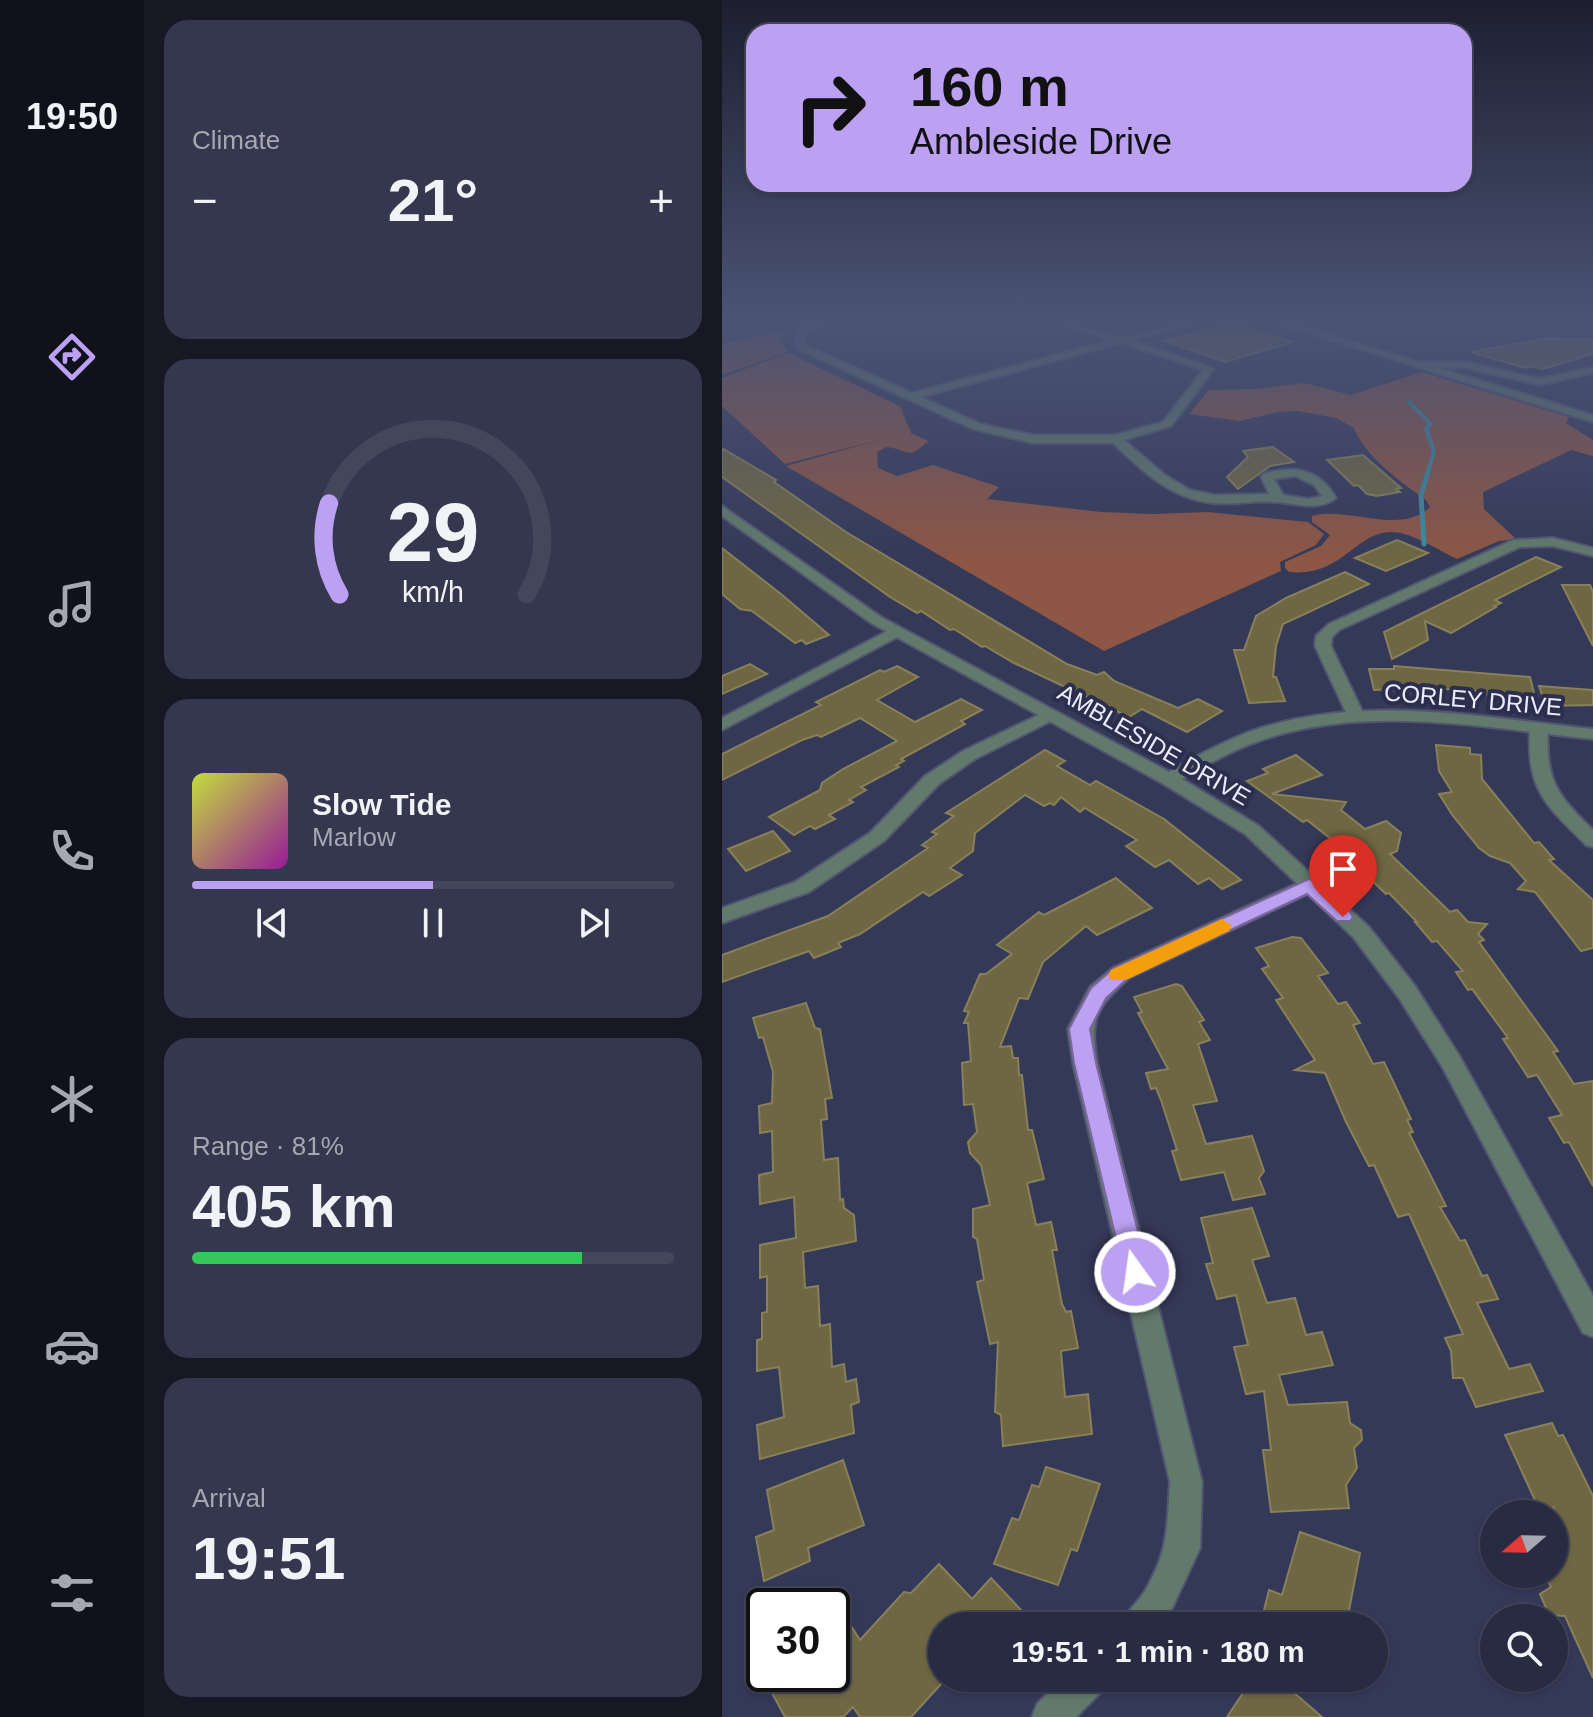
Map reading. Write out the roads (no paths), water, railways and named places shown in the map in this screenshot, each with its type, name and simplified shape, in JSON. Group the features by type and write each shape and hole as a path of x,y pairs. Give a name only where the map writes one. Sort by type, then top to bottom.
{"street":[{"path":"924,401 977,427 1033,439 1116,439 1167,424 1184,401"},
{"path":"1535,401 1593,419"},
{"path":"1116,439 1171,485 1210,499 1278,498"},
{"name":"AMBLESIDE DRIVE","path":"722,510 876,620 1169,779 1252,830 1361,932 1407,992 1452,1063 1593,1324"},
{"path":"1356,717 1323,646 1324,636 1334,627 1518,543 1553,542 1593,552"},
{"path":"722,725 897,631"},
{"path":"722,916 802,887 877,837 932,780 969,755 1049,715"},
{"name":"CORLEY DRIVE","path":"1169,779 1217,752 1255,736 1323,720 1402,715 1593,734"},
{"path":"1539,728 1535,762 1540,781 1555,802 1593,841"},
{"path":"1150,1612 1183,1548 1186,1482 1085,1063 1080,1029 1098,993 1121,973 1309,885"},
{"path":"1050,1717 1075,1692"}],"waterway":[{"path":"1409,402 1431,424 1426,428 1434,452 1427,474"},
{"path":"1424,544 1421,495 1428,472"}]}
